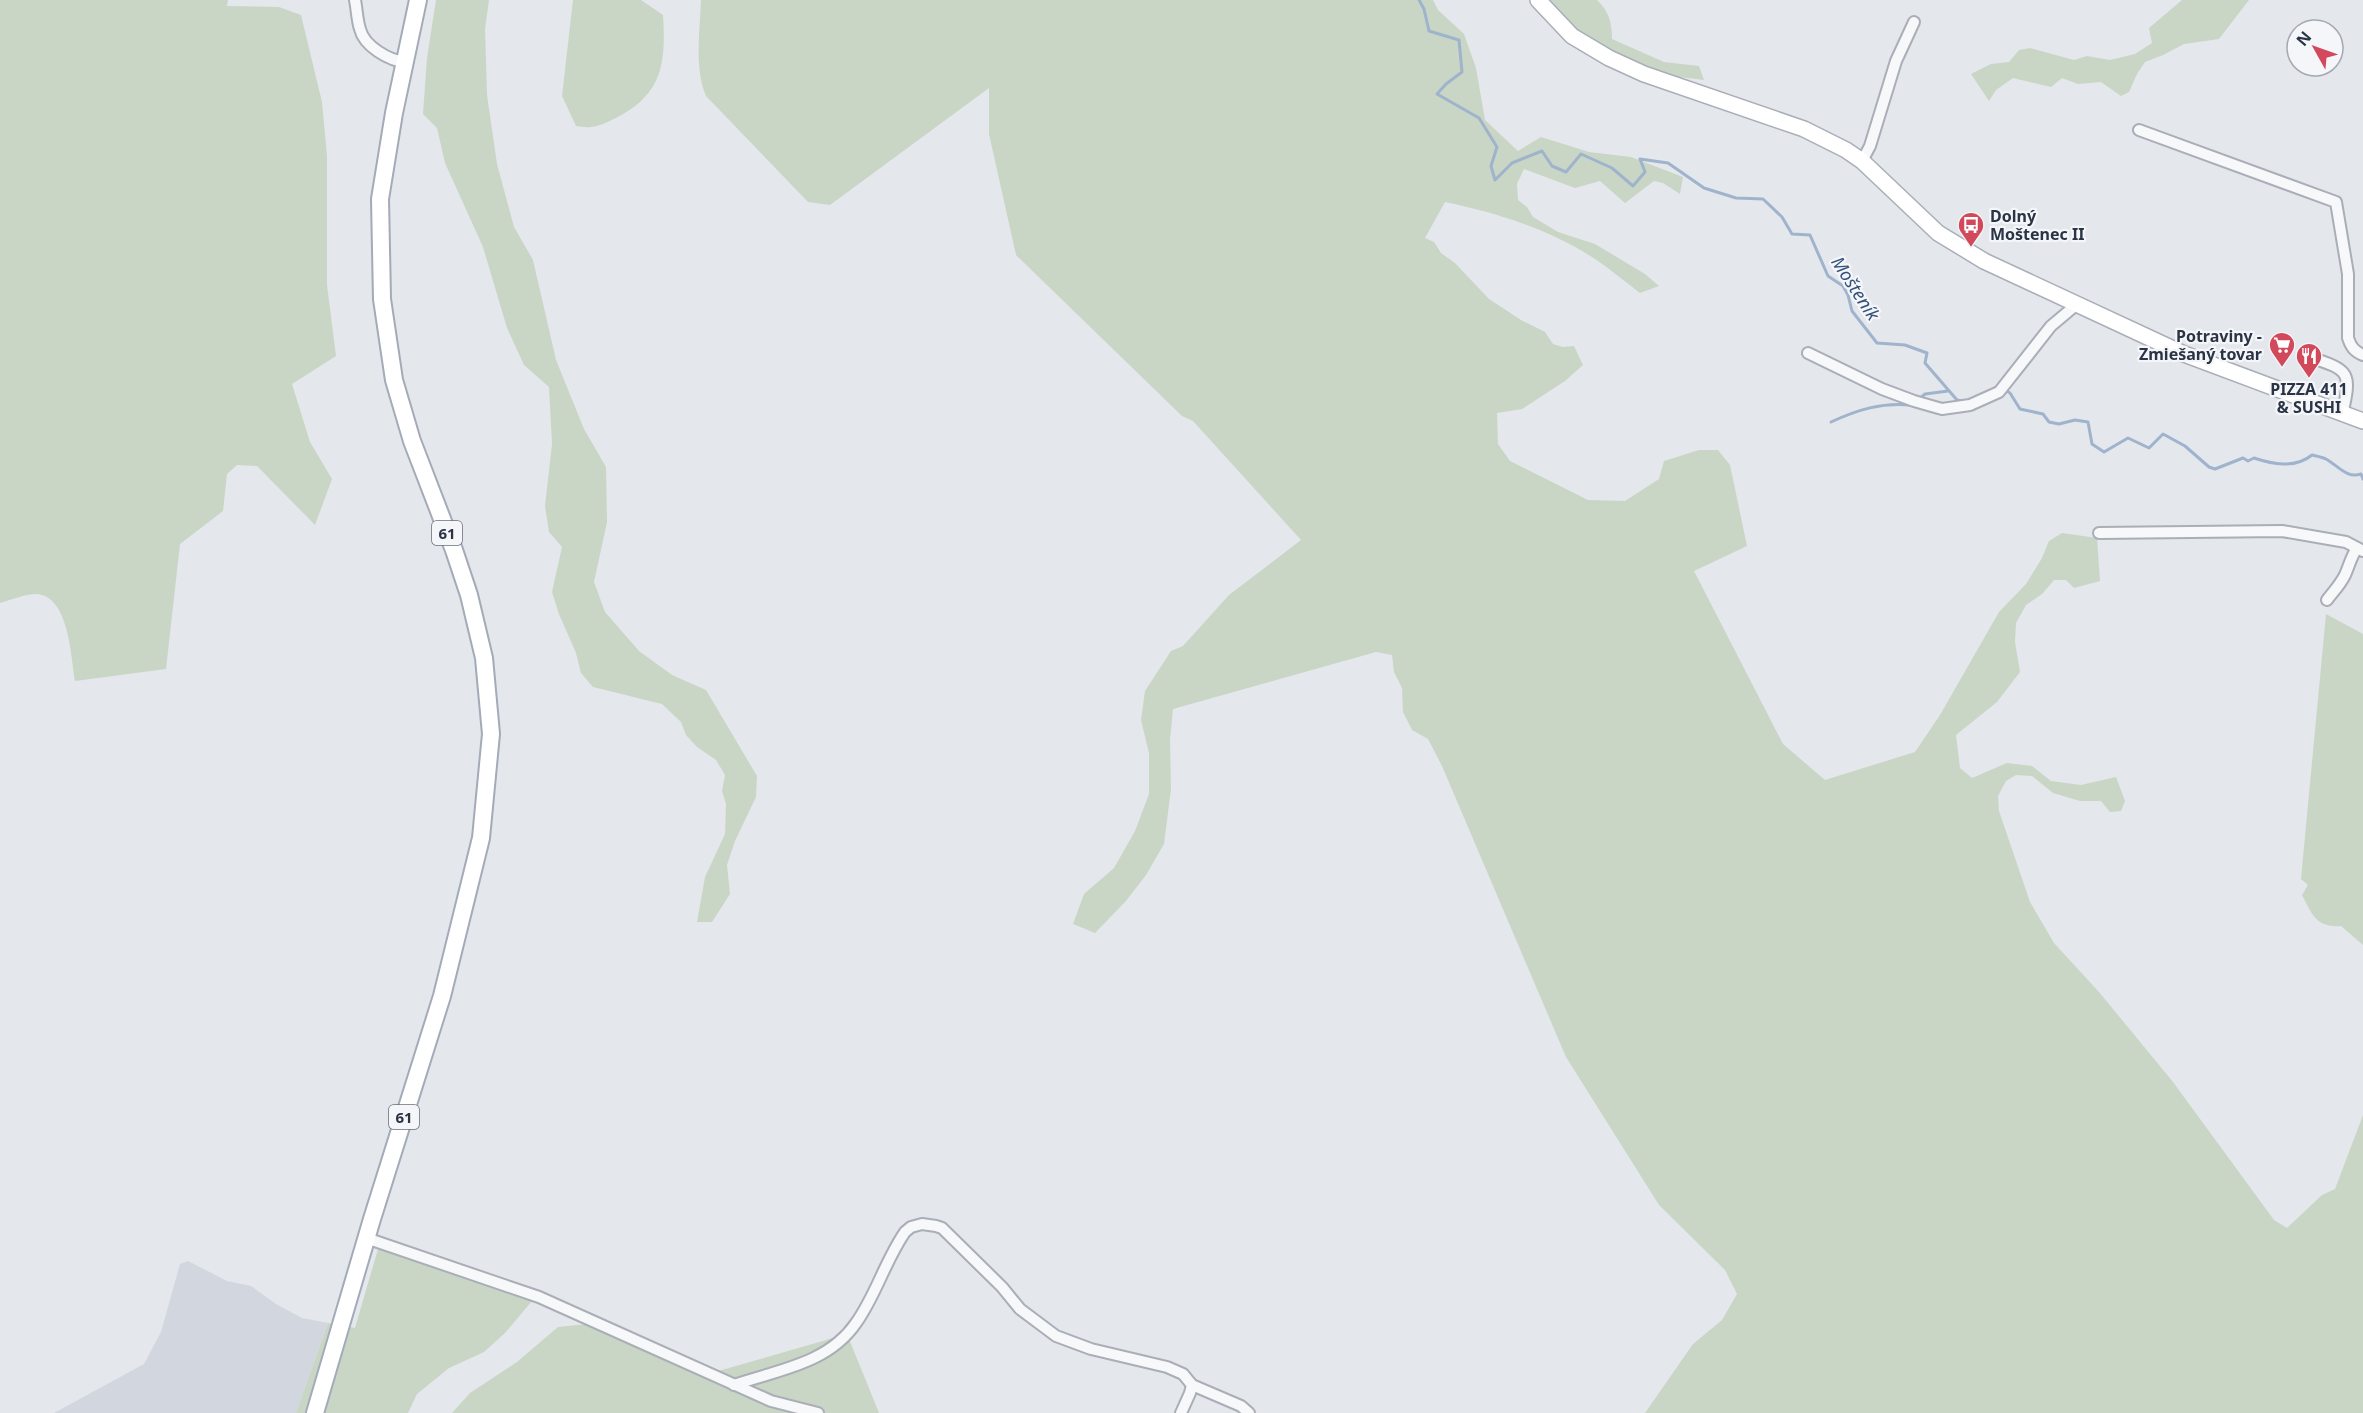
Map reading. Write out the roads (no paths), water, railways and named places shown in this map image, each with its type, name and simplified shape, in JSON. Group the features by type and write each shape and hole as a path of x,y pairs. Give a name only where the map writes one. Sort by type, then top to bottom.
{"main road":[{"name":"61","path":"315,1413 366,1238 442,996 481,838 491,734 484,658 469,595 409,431 394,380 382,299 380,199 394,113 418,0"}],"street":[{"path":"355,0 360,32 380,54 395,61 406,62"},
{"path":"1538,0 1572,36 1609,58 1644,74 1804,129 1839,146 1862,161 1914,212 1946,239 1984,261 2184,354 2363,421"},
{"path":"1862,161 1870,146 1896,61 1914,22"},
{"path":"2139,130 2336,202 2348,274 2348,338 2350,346 2363,355"},
{"path":"1808,353 1882,389 1917,402 1942,409 1970,405 2001,389 2051,326 2076,305"},
{"path":"2309,357 2339,367 2345,373 2348,389 2342,415"},
{"path":"2099,533 2282,531 2346,542 2360,550 2349,560 2340,584 2327,600"},
{"path":"734,1385 790,1368 834,1346 856,1323 905,1232 911,1227 928,1224 942,1228 1002,1287 1020,1309 1056,1336 1091,1349 1167,1367 1183,1374 1192,1384 1241,1406 1249,1413"},
{"path":"366,1238 539,1297 771,1401 818,1413"},
{"path":"1181,1413 1191,1393 1192,1384"}],"waterway":[{"name":"Mošteník","path":"1419,0 1424,9 1429,31 1459,40 1462,72 1437,94 1479,118 1497,147 1491,166 1495,180 1512,163 1542,151 1552,166 1566,172 1581,154 1612,168 1633,186 1645,172 1640,159 1668,163 1704,188 1736,198 1763,199 1782,217 1792,234 1810,235 1828,276 1843,286 1852,311 1877,343 1905,345 1927,353 1925,363 1957,400 1966,402"},
{"name":"Mošteník","path":"2005,390 2010,393 2020,409 2043,414 2049,422 2059,424 2075,420 2088,422 2092,444 2104,452 2128,438 2149,448 2163,434 2185,446 2209,467 2215,469 2243,458 2248,461 2254,458 2291,464 2312,455 2326,459 2351,475 2361,474 2363,479"},
{"path":"1918,400 1925,394 1948,391"},
{"path":"1831,422 1870,408 1910,405"}],"place":[{"name":"Dolný Moštenec II","path":"1971,248"},
{"name":"Potraviny - Zmiešaný tovar","path":"2282,368"},
{"name":"PIZZA 411 & SUSHI","path":"2309,379"}]}
